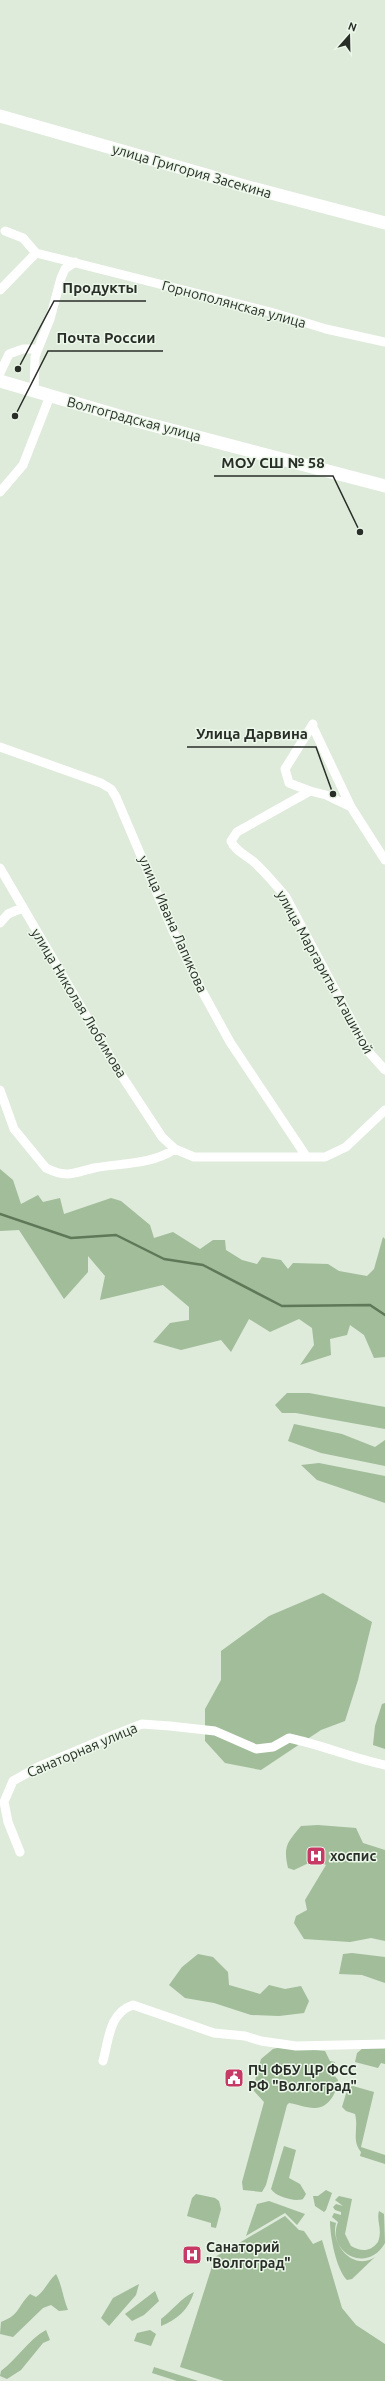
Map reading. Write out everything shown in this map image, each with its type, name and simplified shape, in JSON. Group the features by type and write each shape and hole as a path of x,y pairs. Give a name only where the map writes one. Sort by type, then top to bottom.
{"street":[{"name":"улица Григория Засекина","path":"0,116 248,187 385,223"},
{"path":"0,290 36,253 23,238 5,231"},
{"name":"Горнополянская улица","path":"36,253 326,329 385,342"},
{"path":"34,392 35,357 50,319 61,278 65,269 75,262"},
{"path":"0,373 9,354 23,350 38,349"},
{"name":"Волгоградская улица","path":"0,381 34,392 385,486"},
{"path":"0,492 23,465 50,396"},
{"path":"351,807 326,795 289,783 285,769 313,725 351,807 385,860"},
{"name":"улица Ивана Лапикова","path":"0,747 101,783 111,789 116,797 179,944 202,991 237,1054 306,1156"},
{"name":"улица Маргариты Агашиной","path":"310,791 237,832 231,841 233,846 252,860 271,878 286,897 367,1050 385,1070"},
{"name":"улица Николая Любимова","path":"0,868 116,1067 162,1137 175,1149"},
{"path":"0,923 8,914 22,908"},
{"path":"0,1090 14,1128 46,1168 52,1171 68,1174 95,1168 128,1165 158,1157 175,1149 194,1156 326,1157 337,1152 385,1110"},
{"name":"Санаторная улица","path":"20,1852 8,1822 4,1802 13,1781 38,1767 142,1724 215,1731 256,1749 273,1747 289,1738 322,1745 364,1761 385,1765"},
{"path":"103,2061 115,2016 125,2008 133,2005 214,2034 245,2036 261,2041 296,2046 385,2044"}],"green space":[{"path":"0,1169 13,1180 21,1204 38,1195 43,1202 60,1198 64,1214 111,1198 121,1201 150,1225 154,1238 173,1232 200,1249 213,1240 225,1240 226,1250 242,1260 257,1264 262,1257 281,1260 288,1269 293,1263 328,1264 339,1271 367,1276 374,1269 383,1237 385,1239 385,1357 374,1358 364,1335 350,1325 347,1335 330,1339 331,1355 300,1365 314,1345 312,1328 299,1319 270,1332 249,1319 231,1352 221,1340 181,1350 153,1342 170,1323 189,1320 189,1307 163,1285 100,1300 105,1276 88,1256 88,1272 64,1299 19,1230 0,1231"},
{"path":"287,1393 309,1393 385,1407 385,1429 296,1413 282,1413 275,1405"},
{"path":"294,1424 342,1434 375,1447 385,1440 385,1466 321,1453 288,1441"},
{"path":"319,1463 385,1476 385,1503 317,1480 301,1465"},
{"path":"323,1593 372,1622 358,1680 345,1721 321,1730 261,1770 225,1763 205,1741 205,1709 221,1680 221,1651 269,1616"},
{"path":"385,1703 385,1749 373,1745 375,1726 382,1704"},
{"path":"318,1825 356,1828 363,1843 385,1850 385,1941 371,1938 350,1942 304,1939 294,1923 296,1916 307,1910 305,1900 326,1865 315,1860 294,1870 288,1868 286,1855 287,1845 301,1826"},
{"path":"352,1953 385,1957 385,1983 362,1975 339,1974 343,1954"},
{"path":"198,1954 213,1957 228,1972 229,1985 260,1994 269,1985 285,1989 301,1986 309,2001 304,2013 279,2016 251,2015 214,2003 185,1998 169,1985 182,1967"},
{"path":"281,2047 325,2051 330,2061 335,2062 333,2074 338,2080 336,2090 331,2099 324,2106 319,2108 289,2103 287,2105 266,2185 262,2192 243,2190 242,2182 264,2102 254,2091 254,2084 261,2059 273,2049"},
{"path":"363,2048 385,2048 385,2064 381,2063 378,2068 355,2062 357,2053"},
{"path":"353,2086 374,2092 361,2147 385,2155 385,2164 360,2156 361,2152 356,2143 355,2114 346,2111 342,2107 348,2087"},
{"path":"284,2146 296,2150 289,2178 300,2184 306,2194 303,2199 300,2200 286,2198 273,2192 271,2189"},
{"path":"326,2190 332,2193 324,2212 315,2206 313,2196 318,2196"},
{"path":"196,2194 215,2198 219,2201 221,2209 216,2228 211,2227 211,2223 187,2216 192,2198"},
{"path":"339,2196 352,2199 345,2234 351,2246 355,2248 366,2250 372,2248 378,2242 380,2233 378,2218 379,2211 384,2214 385,2243 377,2253 368,2257 359,2258 350,2256 343,2250 338,2242 336,2233 338,2222 332,2217 334,2213 341,2215 341,2212 335,2210 333,2207 336,2204 343,2206 335,2200"},
{"path":"269,2201 305,2214 297,2225 285,2213 246,2236 257,2204"},
{"path":"285,2216 299,2230 304,2231 313,2244 322,2240 342,2308 356,2325 385,2344 385,2381 224,2381 180,2367 215,2257"},
{"path":"330,2221 336,2223 336,2239 345,2254 359,2261 367,2261 375,2257 352,2279 347,2280 340,2268 332,2243"},
{"path":"56,2274 68,2310 59,2311 51,2305 43,2308 13,2337 0,2334 1,2322 12,2316 30,2294 36,2297 39,2295"},
{"path":"139,2284 136,2295 109,2326 101,2318 113,2298"},
{"path":"155,2291 159,2301 144,2315 132,2321 125,2314"},
{"path":"194,2292 186,2309 172,2321 161,2326 161,2319 185,2297"},
{"path":"46,2330 50,2340 43,2343 21,2370 7,2379 0,2376 1,2371 13,2361 28,2344"},
{"path":"150,2330 156,2334 151,2346 134,2341 137,2333"},
{"path":"154,2367 198,2381 177,2381 152,2373"}],"waterway":[{"path":"0,1214 71,1238 116,1235 164,1259 203,1265 282,1306 370,1305 385,1315"}],"place":[{"name":"Продукты","path":"18,369"},
{"name":"Почта России","path":"15,416"},
{"name":"МОУ СШ № 58","path":"360,532"},
{"name":"Улица Дарвина","path":"333,794"},
{"name":"хоспис","path":"316,1856"},
{"name":"ПЧ ФБУ ЦР ФСС РФ \"Волгоград\"","path":"234,2078"},
{"name":"Санаторий \"Волгоград\"","path":"192,2255"}]}
